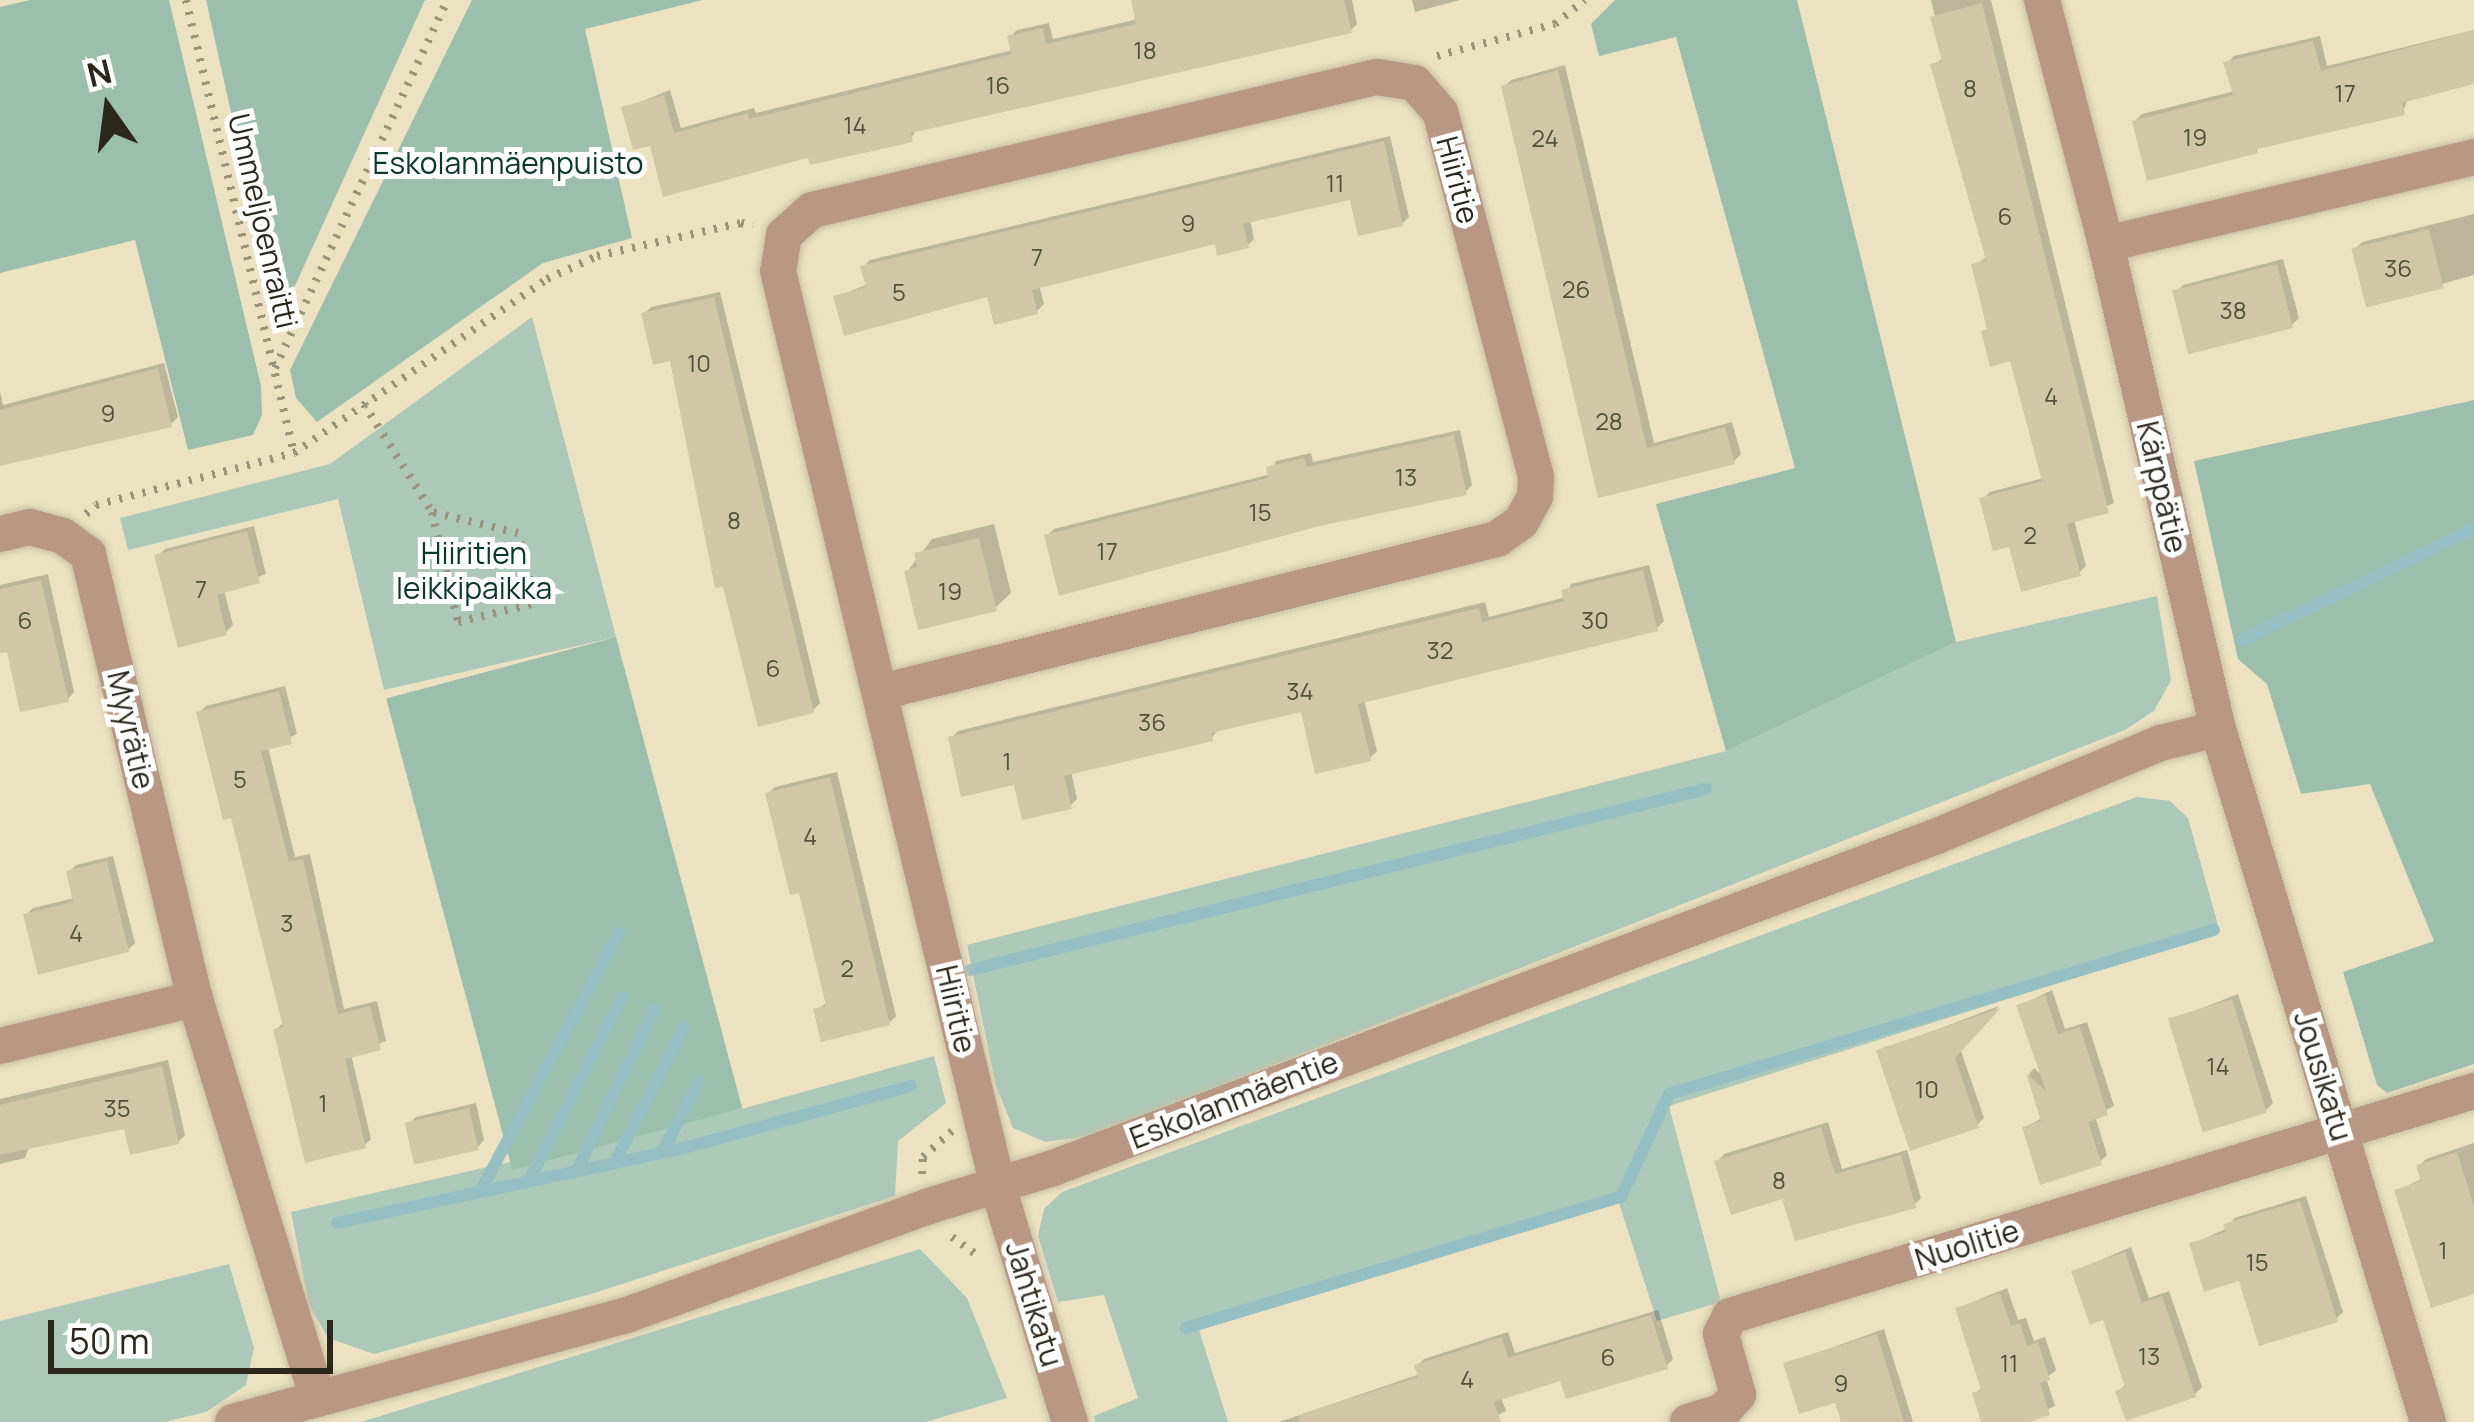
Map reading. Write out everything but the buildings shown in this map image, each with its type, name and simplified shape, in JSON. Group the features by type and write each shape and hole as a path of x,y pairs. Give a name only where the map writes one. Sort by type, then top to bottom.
{"street":[{"name":"Kärppätie","path":"2042,0 2106,244 2218,729"},
{"path":"784,235 812,210 1376,77 1415,83"},
{"name":"Hiiritie","path":"881,692 1497,539 1521,522 1535,497 1536,477 1440,112 1415,83"},
{"path":"2106,244 2474,157"},
{"name":"Hiiritie","path":"784,235 778,272 998,1186"},
{"path":"0,534 30,527 63,536"},
{"name":"Myyrätie","path":"63,536 88,554 195,999 318,1399"},
{"name":"Jousikatu","path":"2218,729 2428,1422"},
{"name":"Eskolanmäentie","path":"233,1422 624,1316 929,1206 998,1186 1937,836 2160,743 2218,729"},
{"path":"0,1046 195,999"},
{"path":"2340,1133 2474,1090"},
{"name":"Nuolitie","path":"1688,1422 1723,1411 1738,1395 1720,1334 1730,1316 2340,1133"},
{"name":"Jahtikatu","path":"998,1186 1070,1422"}],"path":[{"name":"Ummeljoenraitti","path":"186,0 294,453"},
{"path":"274,369 447,0"},
{"path":"1415,83 1435,56 1555,24 1585,0"},
{"path":"63,536 96,505 294,453 547,279 597,256 741,223 784,235"},
{"path":"364,404 432,512 458,622 536,603 518,533 432,512"},
{"path":"982,1120 944,1135 922,1157 937,1230 974,1250 982,1266"}],"green space":[{"path":"30,0 169,0 261,386 262,415 253,435 188,450 135,240 0,273 0,7"},
{"path":"206,0 425,0 278,323"},
{"name":"Eskolanmäenpuisto","path":"472,0 703,0 585,29 632,238 543,263 317,422 296,398 290,370"},
{"path":"1615,0 1797,0 1956,642 1726,751 1656,504 1795,468 1676,37 1599,56 1591,24"},
{"name":"Hiiritien leikkipaikka","path":"532,317 616,637 384,690 338,499 128,550 120,518 330,464"},
{"path":"2474,400 2474,1064 2387,1093 2377,1085 2343,972 2434,941 2370,784 2301,794 2267,684 2238,659 2194,461"},
{"path":"2157,596 2171,680 2154,711 2125,730 1096,1135 1045,1142 1013,1128 996,1086 967,945 1726,751 1956,642"},
{"path":"616,637 742,1108 512,1170 386,699"},
{"path":"2137,797 2170,801 2188,818 2220,932 1669,1106 1721,1302 1657,1321 1619,1203 1199,1330 1228,1422 1095,1422 1094,1416 1138,1398 1104,1295 1058,1302 1038,1236 1044,1209 1062,1192"},
{"path":"934,1056 946,1103 898,1141 895,1196 591,1294 374,1354 328,1338 309,1305 291,1212 745,1108"},
{"path":"920,1249 967,1298 1007,1398 926,1422 361,1422"},
{"path":"229,1264 254,1348 246,1385 206,1412 165,1422 0,1422 0,1321"}],"waterway":[{"path":"2242,640 2474,529"},
{"path":"970,970 1706,789"},
{"path":"1186,1328 1621,1197 1669,1094 2214,930"},
{"path":"482,1188 619,932"},
{"path":"530,1179 622,998"},
{"path":"577,1170 655,1009"},
{"path":"615,1162 684,1028"},
{"path":"662,1153 698,1083"},
{"path":"337,1223 680,1149 911,1086"}]}
